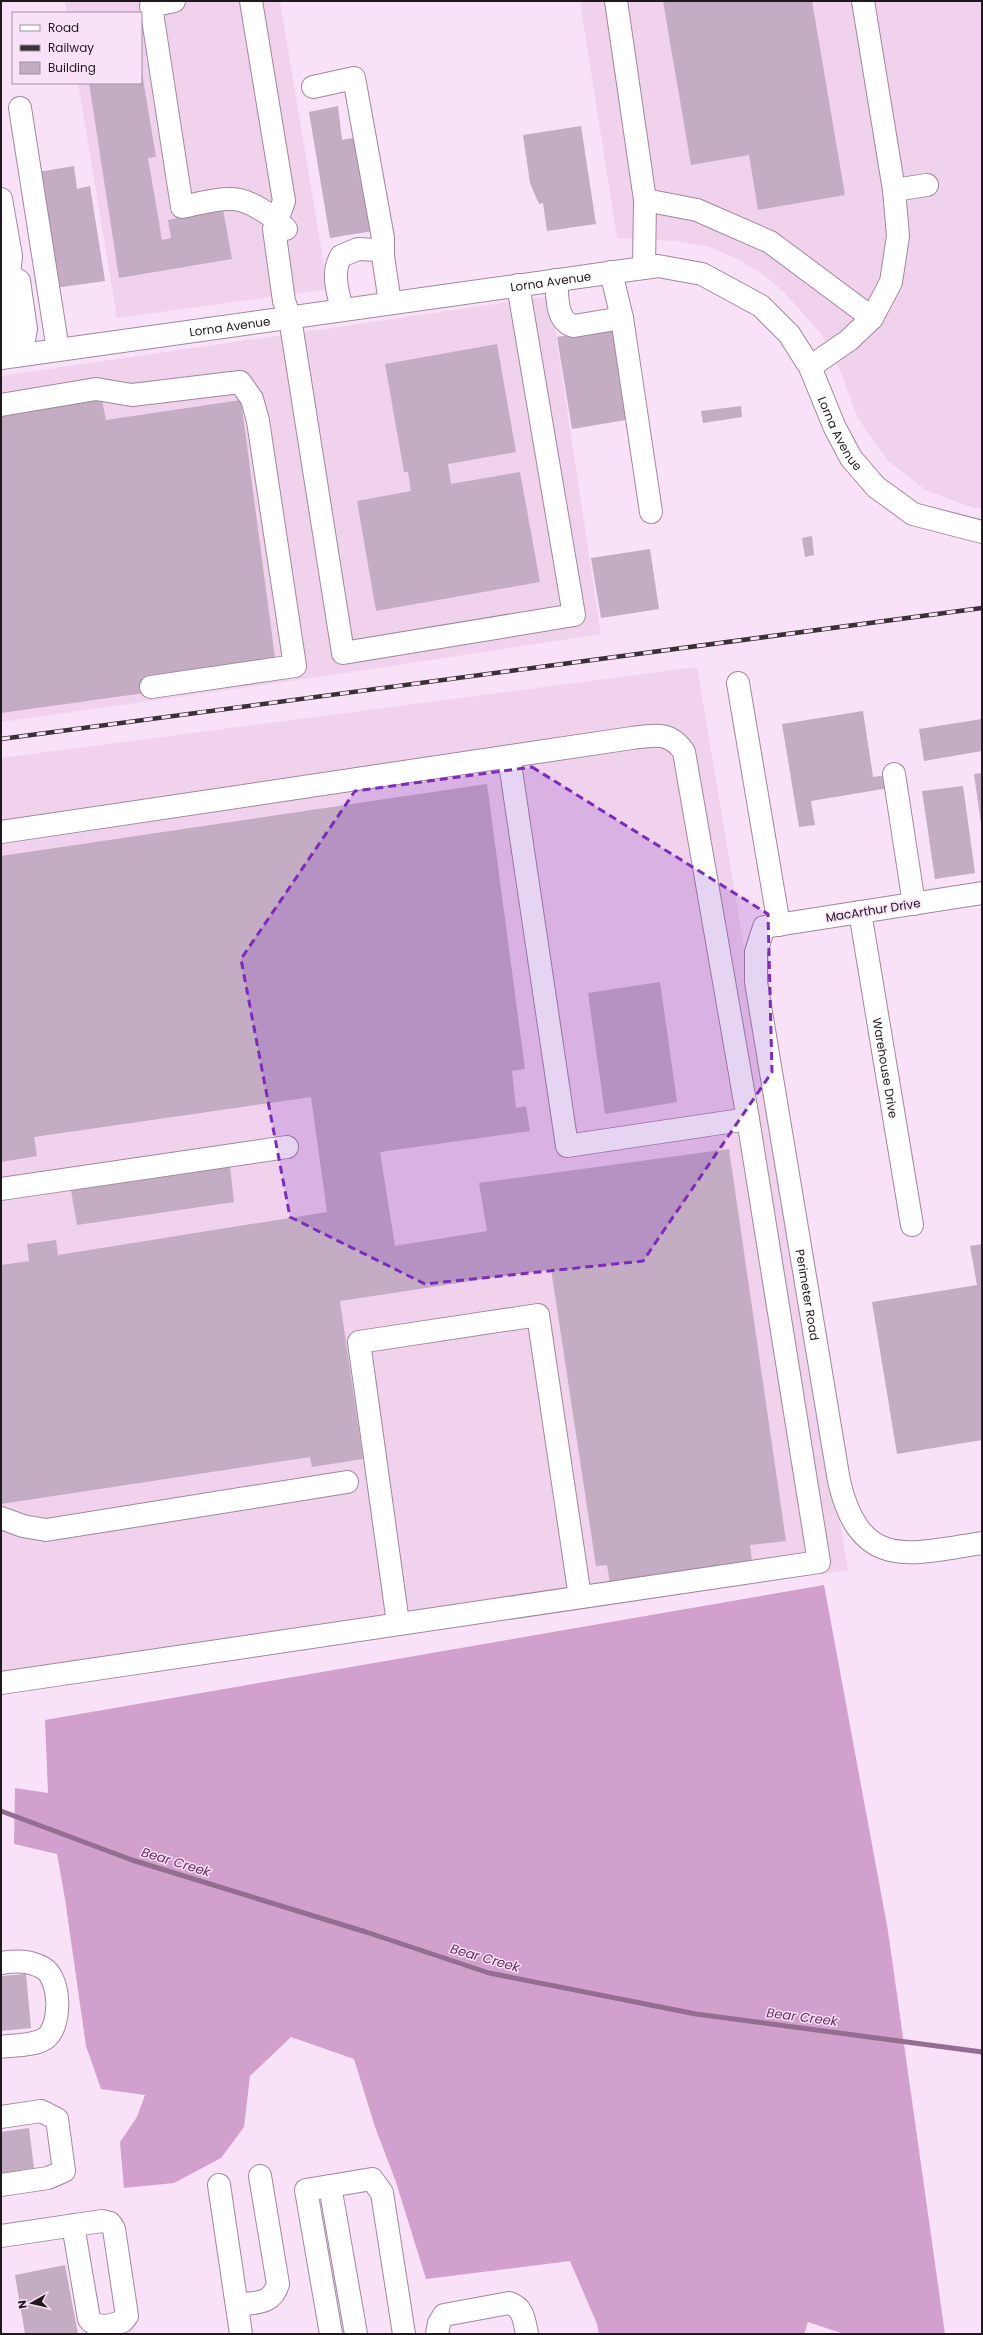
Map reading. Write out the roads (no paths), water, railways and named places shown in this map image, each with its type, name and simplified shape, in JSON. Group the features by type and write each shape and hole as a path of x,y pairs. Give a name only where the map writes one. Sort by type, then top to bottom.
{"street":[{"path":"174,1 151,6 182,207 232,199 251,205 276,218 288,231 296,276 298,298 290,318 343,653 574,615 518,285"},
{"path":"251,1 284,201 276,218"},
{"path":"616,1 645,200 644,268"},
{"path":"810,367 849,340 872,318 891,282 898,236 894,190 863,1"},
{"path":"313,87 354,78 383,238 383,256 390,303"},
{"path":"20,108 58,350"},
{"path":"894,190 927,185"},
{"path":"1,198 11,256 5,276 19,281 26,329 11,357"},
{"path":"645,200 697,210 770,242 872,318"},
{"path":"342,310 334,272 341,256 348,252 369,249 378,250 383,256"},
{"name":"Lorna Avenue","path":"11,357 658,266 702,274 762,306 789,334 810,367 834,428 851,458 876,487 913,514 982,532"},
{"path":"611,272 622,318 651,512"},
{"path":"556,280 558,307 562,319 568,324 574,326 622,318"},
{"path":"1,405 96,389 132,395 240,382 252,399 258,421 295,666 151,687"},
{"path":"738,683 772,926"},
{"path":"1,832 509,758 653,735 666,737 677,742 684,752 688,771 748,1119 819,1562 398,1623 1,1683"},
{"path":"509,758 568,1146 748,1119"},
{"path":"894,774 914,904"},
{"name":"MacArthur Drive","path":"772,926 982,893"},
{"name":"Warehouse Drive","path":"860,912 912,1225"},
{"name":"Perimeter Road","path":"772,926 756,952 756,982 843,1499 857,1528 867,1539 879,1547 906,1553 982,1544"},
{"path":"1,1189 287,1147"},
{"path":"398,1623 359,1342 538,1315 580,1597"},
{"path":"1,1518 23,1526 46,1530 347,1482"},
{"path":"1,1678 29,1678"},
{"path":"1,1963 30,1962 44,1968 52,1978 58,2014 54,2028 46,2038 34,2042 1,2047"},
{"path":"1,2117 41,2111 57,2119 64,2171 48,2178 1,2185"},
{"path":"237,2306 268,2300 275,2295 278,2284 260,2176"},
{"path":"331,2334 306,2190 372,2179 382,2193 404,2334"},
{"path":"219,2185 241,2334"},
{"path":"330,2186 356,2334"},
{"path":"1,2236 73,2225"},
{"path":"437,2334 438,2323 444,2315 508,2303 517,2306 523,2314 527,2334"}],"waterway":[{"name":"Bear Creek","path":"1,1811 132,1860 366,1932 489,1973 696,2014 982,2052"}],"railway":[{"path":"1,739 982,608"}]}
